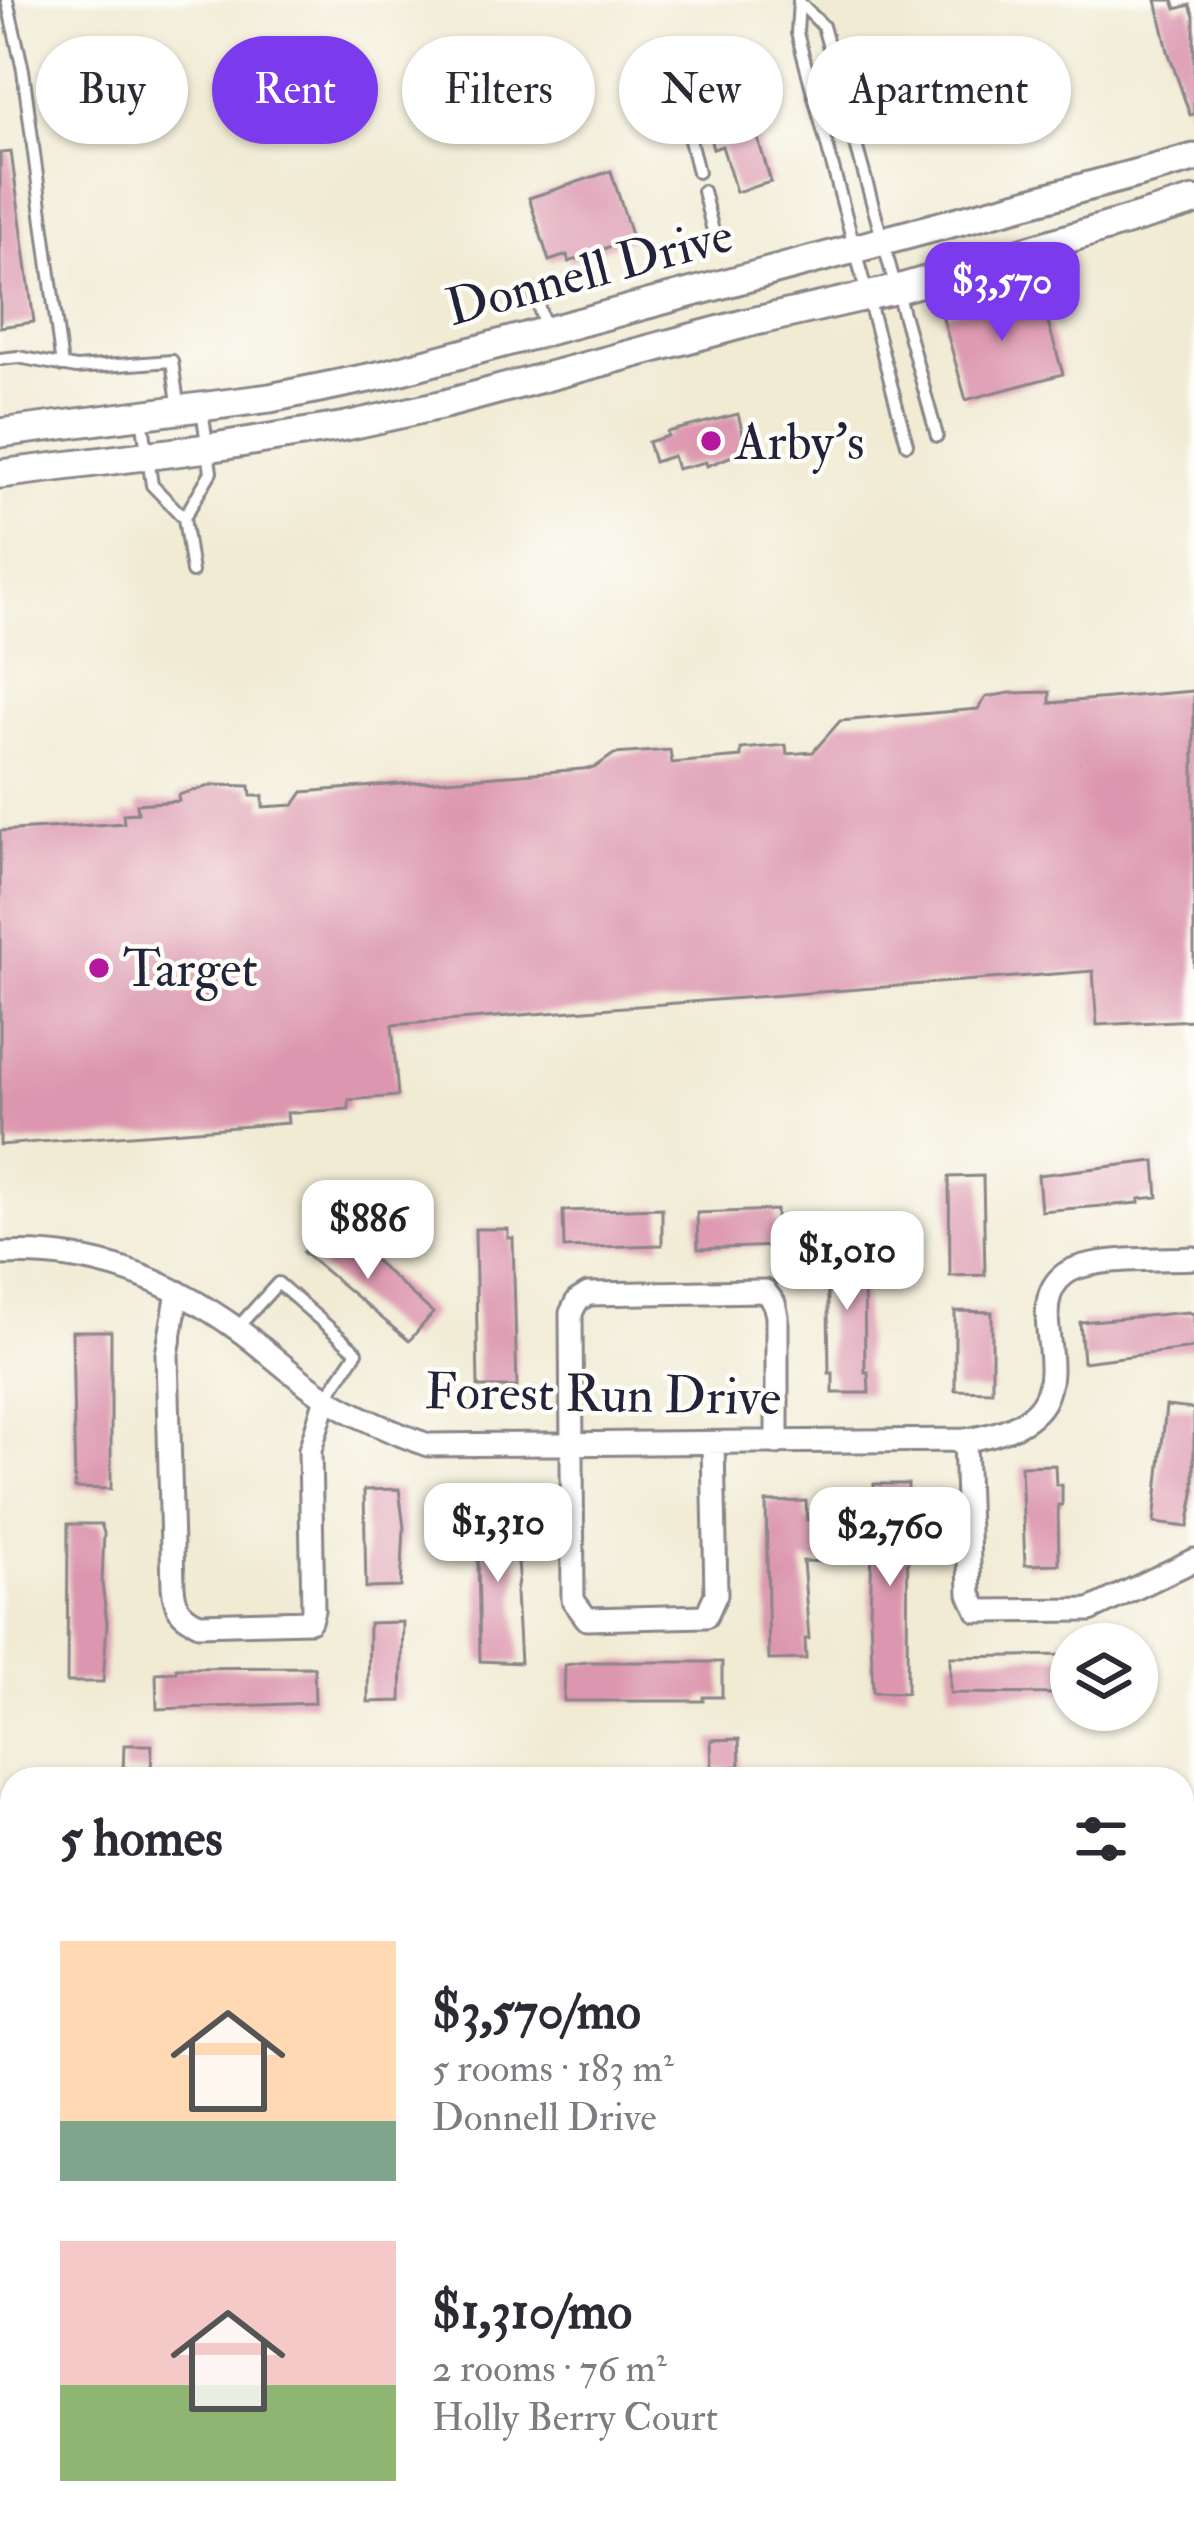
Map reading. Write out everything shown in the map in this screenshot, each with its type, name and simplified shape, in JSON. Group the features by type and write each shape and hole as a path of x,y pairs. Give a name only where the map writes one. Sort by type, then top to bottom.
{"street":[{"name":"Donnell Drive","path":"0,433 270,398 383,375 1194,158"},
{"name":"Donnell Drive","path":"0,474 208,448 445,404 747,323 898,289 1194,201"},
{"name":"Forest Run Drive","path":"0,1254 94,1258 152,1277 236,1329 326,1398 428,1445 965,1439 1014,1429 1030,1421 1043,1403 1049,1376 1050,1301 1064,1274 1083,1266 1194,1258"},
{"path":"178,1292 166,1354 173,1586 175,1606 183,1617 199,1624 310,1621 310,1450 326,1398"},
{"path":"713,1444 716,1594 706,1616 587,1619 573,1600 571,1313 577,1301 588,1294 765,1292 776,1316 777,1443"},
{"path":"965,1439 970,1594 978,1612 1090,1610 1194,1561"}],"lane":[{"path":"7,0 23,70 62,366"},
{"path":"800,2 823,26 937,436"},
{"path":"800,2 797,33 907,444"},
{"path":"691,144 698,172"},
{"path":"703,191 716,243"},
{"path":"534,291 545,330"},
{"path":"0,359 102,368 172,361 208,448 211,472 184,518"},
{"path":"142,415 152,485 184,518 192,572"},
{"path":"236,1329 278,1282 357,1352 326,1398"}],"building":[{"path":"1156,0 1173,0 1176,9 1190,5 1194,17 1194,114 1190,115 1168,51"},
{"path":"712,144 759,144 771,182 736,192 722,146 713,149"},
{"path":"11,152 34,322 0,327 0,153"},
{"path":"611,171 632,238 569,262 567,255 549,261 529,198"},
{"path":"1038,288 1063,374 966,400 942,315"},
{"path":"738,414 747,450 707,466 706,462 677,469 673,456 654,462 648,442 668,436 667,432"},
{"path":"1194,691 1194,1020 1097,1025 1093,971 392,1025 398,1096 349,1100 349,1109 287,1113 288,1123 0,1145 0,831 124,823 123,814 138,813 137,804 179,801 178,795 213,785 250,786 251,796 263,796 263,807 294,805 303,792 594,768 614,754 670,750 672,763 741,757 741,749 786,745 787,754 813,752 840,721 978,709 986,697 1010,693 1050,692 1050,703"},
{"path":"1155,1161 1158,1197 1139,1199 1139,1203 1041,1211 1038,1175"},
{"path":"983,1176 985,1275 950,1276 949,1177"},
{"path":"662,1208 662,1245 564,1248 563,1211"},
{"path":"776,1210 777,1246 698,1249 697,1213"},
{"path":"327,1225 342,1238 345,1234 433,1313 409,1341 303,1252"},
{"path":"475,1229 508,1229 508,1238 513,1238 517,1387 478,1387"},
{"path":"827,1234 864,1234 869,1393 833,1393"},
{"path":"955,1311 992,1312 992,1391 955,1390"},
{"path":"1194,1314 1194,1348 1083,1362 1080,1322"},
{"path":"72,1331 111,1331 111,1489 75,1488"},
{"path":"1166,1406 1194,1409 1194,1494 1188,1527 1154,1523"},
{"path":"1055,1465 1056,1485 1062,1485 1059,1564 1025,1565 1021,1466"},
{"path":"874,1484 908,1484 907,1693 873,1692"},
{"path":"399,1489 404,1528 401,1587 366,1588 364,1490"},
{"path":"806,1501 807,1520 814,1519 815,1534 823,1534 824,1562 803,1561 809,1639 805,1639 806,1659 769,1660 766,1502"},
{"path":"477,1506 513,1506 520,1663 480,1661"},
{"path":"68,1524 101,1524 104,1533 102,1583 107,1623 103,1682 67,1682"},
{"path":"403,1622 401,1701 368,1702 369,1623"},
{"path":"1050,1655 1050,1694 950,1693 950,1657"},
{"path":"722,1662 722,1697 564,1701 565,1665"},
{"path":"314,1667 315,1703 157,1709 156,1673 176,1672 176,1668"},
{"path":"739,1739 740,1766 712,1767 711,1740"},
{"path":"124,1745 152,1745 151,1767 123,1767"}],"place":[{"name":"Arby's","path":"711,441"},
{"name":"Target","path":"99,968"}]}
